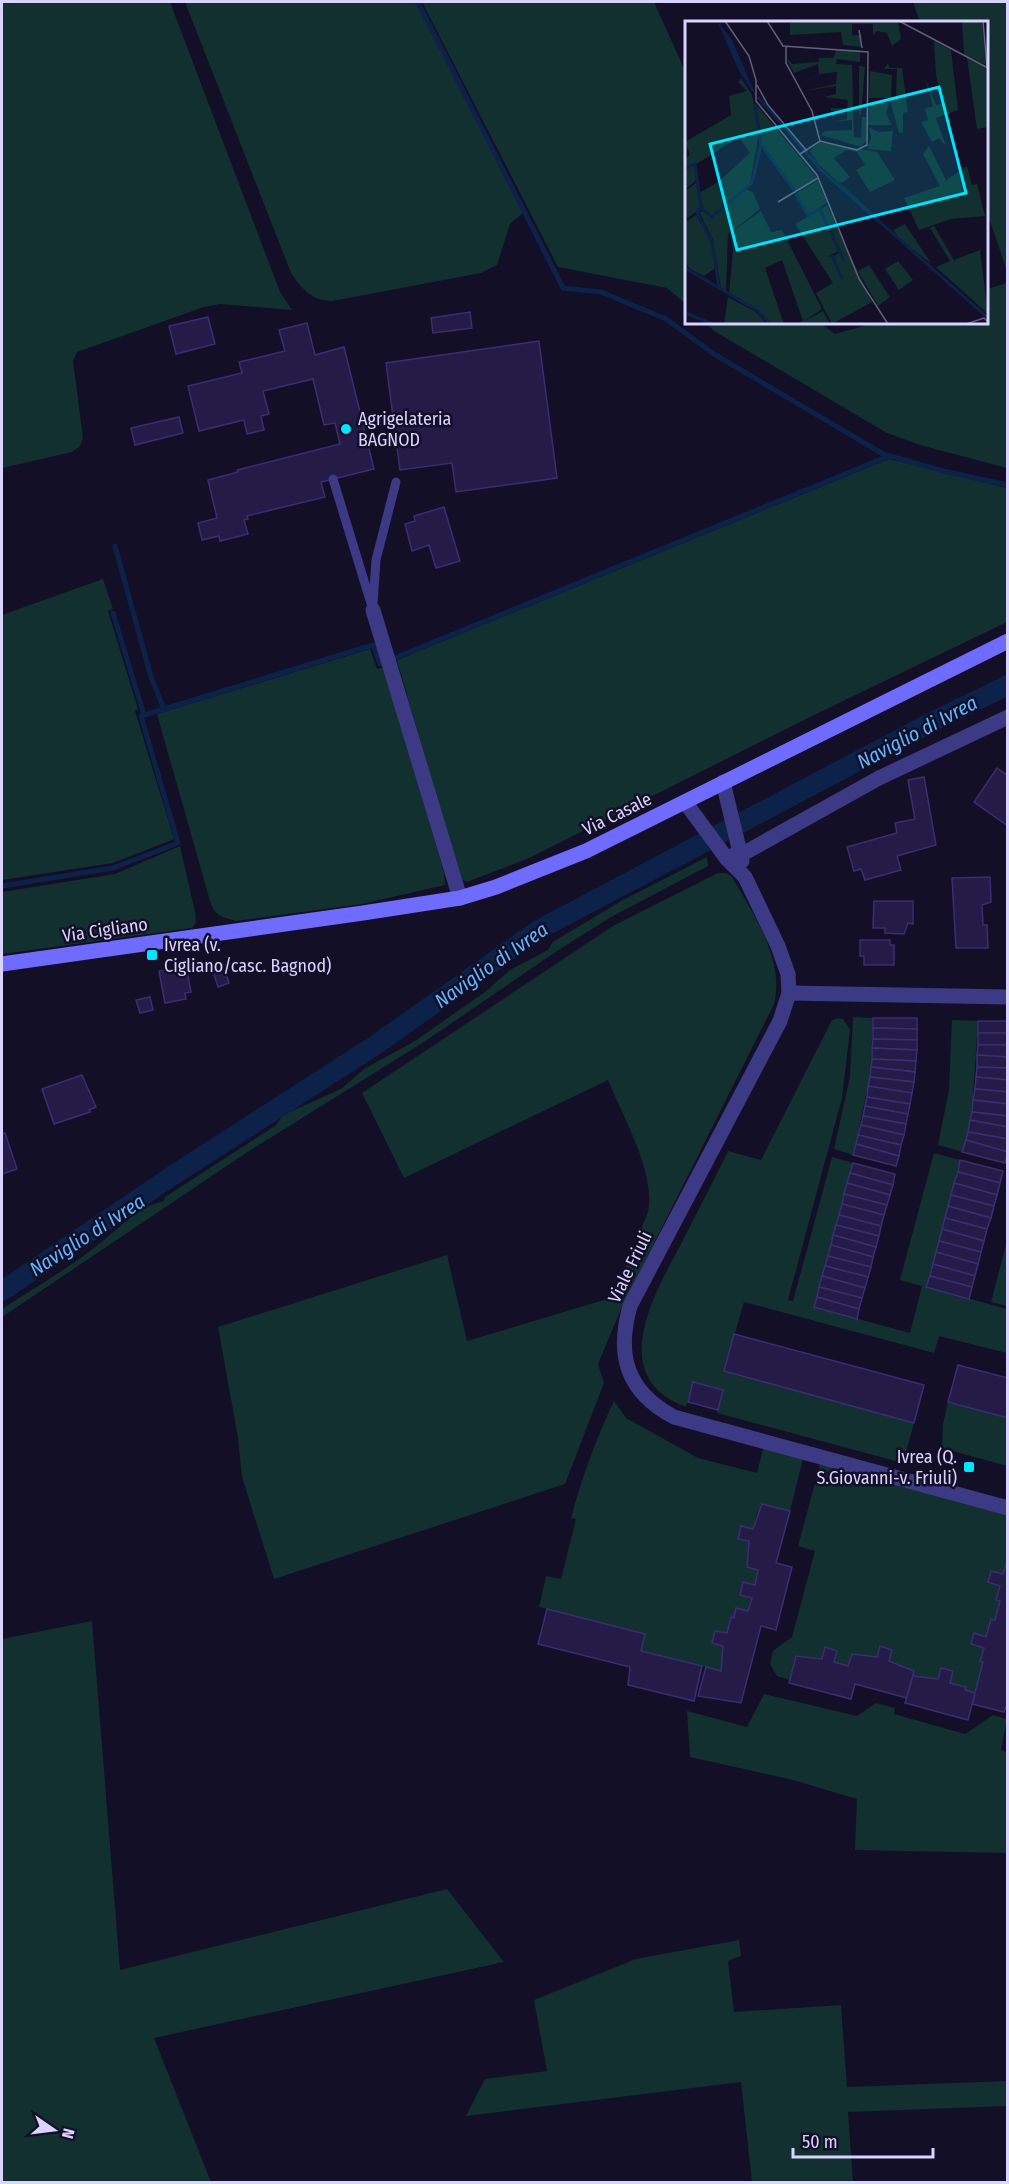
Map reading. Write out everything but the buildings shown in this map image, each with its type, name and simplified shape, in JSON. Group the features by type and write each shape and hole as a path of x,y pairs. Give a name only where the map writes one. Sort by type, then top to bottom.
{"main road":[{"name":"Via Casale","path":"215,934 460,898 532,874 685,802 1008,641"},
{"name":"Via Cigliano","path":"2,964 215,934"}],"street":[{"path":"373,610 460,898"},
{"path":"727,859 741,851 748,851 912,761 1008,717"},
{"name":"Viale Friuli","path":"723,782 741,851 745,877 784,959 789,993 780,1021 630,1306 623,1331 624,1359 636,1383 652,1405 674,1418 1008,1508"},
{"name":"Viale Friuli","path":"685,802 727,859 745,877"},
{"path":"789,993 1008,997"}],"lane":[{"path":"333,479 373,610"},
{"path":"373,610 376,560 396,482"}],"green space":[{"path":"2,2 170,2 280,292 292,310 220,304 204,307 77,352 73,361 83,438 80,446 72,452 2,468"},
{"path":"185,2 416,2 523,213 510,224 497,265 481,273 332,301 319,299 308,293 291,273"},
{"path":"422,2 654,2 685,71 685,303 667,288 558,267"},
{"path":"913,2 1007,2 1007,271 988,215 988,21 920,21"},
{"path":"1007,283 1007,468 920,445 887,433 714,331 707,324 821,324 835,334 870,324 988,324 988,289"},
{"path":"889,459 1007,488 1007,622 814,715 527,859 467,882 460,879 397,660"},
{"path":"103,579 113,609 108,611 138,709 135,711 174,839 113,863 2,880 2,615"},
{"path":"370,649 377,669 384,667 444,872 445,885 362,904 236,921 219,915 210,901 157,714"},
{"path":"180,846 195,912 196,922 192,928 2,954 2,892 115,874"},
{"path":"707,857 708,866 611,917 560,949 424,1042 246,1153 2,1317 2,1309 76,1261 137,1213 164,1201 165,1197 275,1126 283,1115 341,1089 364,1069 415,1041 485,992 510,970 548,950 553,942 621,901"},
{"path":"718,873 726,873 732,877 765,938 775,971 774,1004 621,1309 598,1364 604,1383 565,1484 274,1579 242,1477 238,1438 218,1327 447,1255 467,1341 614,1297 648,1212 649,1197 643,1163 608,1080 404,1178 362,1093 613,926"},
{"path":"853,1017 873,1018 870,1077 853,1155 834,1149 850,1077"},
{"path":"843,1019 850,1030 842,1098 788,1300 793,1301 832,1157 853,1163 814,1307 910,1333 922,1286 900,1280 934,1153 960,1160 927,1287 1007,1309 1007,1353 939,1336 934,1353 744,1302 724,1371 914,1423 903,1463 717,1413 723,1390 693,1382 686,1407 661,1393 647,1375 642,1355 643,1332 660,1284 728,1151 761,1160 832,1020"},
{"path":"952,1020 978,1021 972,1112 963,1152 938,1145 949,1089"},
{"path":"1007,1241 1007,1306 991,1302"},
{"path":"614,1401 626,1418 698,1458 757,1473 763,1449 803,1459 790,1511 757,1513 753,1529 738,1539 749,1541 747,1567 758,1570 748,1611 736,1609 734,1618 730,1618 727,1633 715,1631 712,1643 723,1646 721,1671 641,1651 645,1634 539,1607 546,1576 561,1579 576,1519 571,1518 575,1503 590,1458"},
{"path":"948,1402 1007,1418 1007,1466 942,1448 943,1424"},
{"path":"821,1461 1007,1511 1007,1558 1003,1574 991,1571 988,1582 1000,1586 996,1600 1000,1601 995,1620 986,1637 974,1634 971,1644 984,1648 975,1693 965,1690 966,1687 950,1683 953,1671 941,1668 938,1679 913,1676 914,1671 889,1661 892,1650 880,1646 877,1657 852,1654 848,1666 834,1662 837,1651 825,1648 822,1659 797,1656 790,1680 777,1676 770,1664 773,1651 792,1637 815,1551 798,1546"},
{"path":"92,1621 120,1970 447,1889 504,1962 154,2038 211,2182 2,2182 2,1639"},
{"path":"764,1694 857,1716 876,1703 895,1708 894,1714 965,1734 993,1715 1007,1719 1001,1750 1007,1752 1007,1853 855,1850 857,1799 793,1780 690,1757 687,1711 747,1727"},
{"path":"739,1940 741,1956 728,1961 734,2012 841,2005 847,2087 1007,2081 1007,2106 848,2112 853,2182 752,2182 741,2082 466,2116 485,2079 547,2071 534,2000 636,1959"}],"waterway":[{"path":"418,2 563,288 601,292 666,319 714,354 883,454 943,471 1008,485"},
{"path":"2,886 113,868 178,843 141,716 373,645 380,664 889,456"},
{"path":"115,546 151,677 164,709"},
{"path":"113,613 144,715"},
{"name":"Naviglio di Ivrea","path":"2,1291 172,1176 374,1046 540,929 928,724 1008,685"}],"place":[{"name":"Agrigelateria BAGNOD","path":"346,429"},
{"name":"Ivrea (v. Cigliano/casc. Bagnod)","path":"152,955"},
{"name":"Ivrea (Q. S.Giovanni-v. Friuli)","path":"969,1467"}]}
